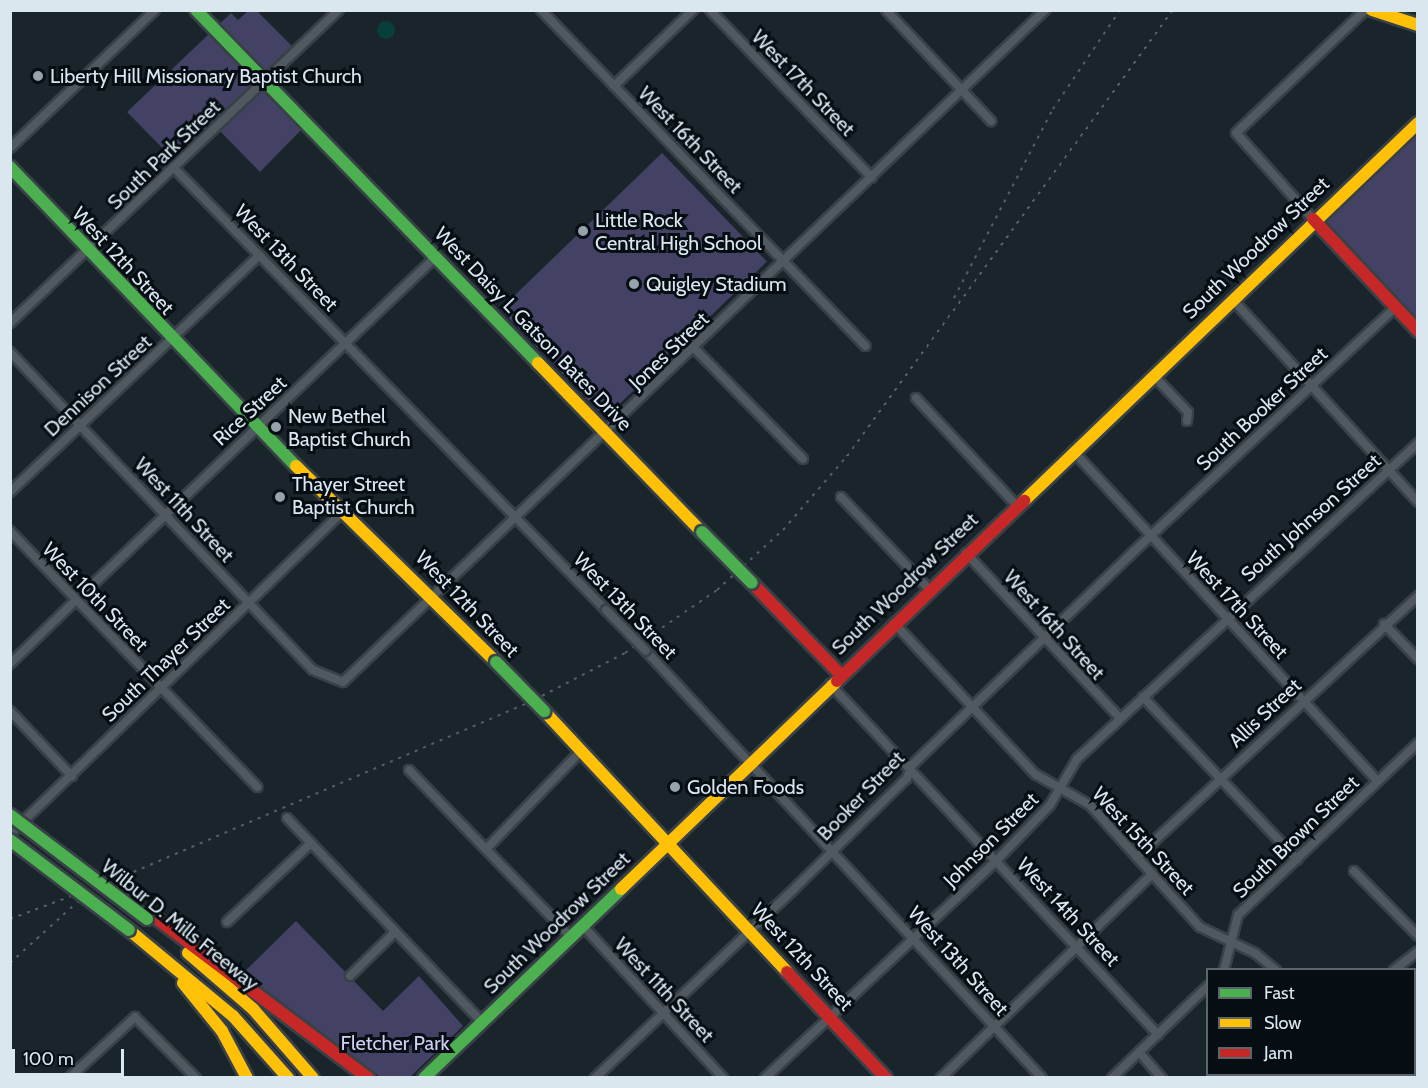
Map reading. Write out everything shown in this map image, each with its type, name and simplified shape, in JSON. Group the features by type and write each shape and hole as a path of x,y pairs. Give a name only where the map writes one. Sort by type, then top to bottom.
{"main road":[{"name":"West Daisy L Gatson Bates Drive","path":"196,10 840,674"},
{"path":"1372,10 1418,25"},
{"name":"South Woodrow Street","path":"427,1076 1072,450 1153,375 1313,219 1418,123"},
{"name":"West 12th Street","path":"10,167 86,252 255,429 345,509 582,750 670,842 886,1077"},
{"path":"1313,219 1418,331"},
{"name":"Wilbur D. Mills Freeway","path":"10,815 99,883 149,917 253,1009 313,1077"},
{"name":"Wilbur D. Mills Freeway","path":"10,840 151,947 233,1016 288,1077"},
{"path":"149,917 368,1077"},
{"path":"151,947 208,1013 247,1077"}],"street":[{"path":"10,148 155,10"},
{"name":"South Park Street","path":"10,323 339,10"},
{"name":"West 16th Street","path":"541,10 866,346"},
{"path":"614,86 693,10"},
{"name":"West 17th Street","path":"710,10 872,178"},
{"path":"886,10 991,121"},
{"name":"Jones Street","path":"338,683 356,673 607,434 1045,10"},
{"path":"1313,219 1236,133 1365,10"},
{"name":"West 13th Street","path":"174,168 752,759 1042,1077"},
{"name":"Dennison Street","path":"10,492 260,255"},
{"name":"Rice Street","path":"86,591 164,514 347,344 436,257"},
{"path":"1232,299 1418,502"},
{"name":"South Booker Street","path":"1151,536 1396,307"},
{"path":"695,349 803,459"},
{"name":"West 11th Street","path":"10,352 313,670 338,683"},
{"path":"1153,375 1188,412 1187,421"},
{"path":"916,398 1016,504"},
{"name":"South Johnson Street","path":"1227,618 1418,443"},
{"name":"West 17th Street","path":"1072,450 1378,781"},
{"path":"841,497 929,589"},
{"name":"South Thayer Street","path":"10,834 345,509"},
{"name":"West 10th Street","path":"10,531 257,787"},
{"name":"Booker Street","path":"595,1077 751,930 1044,638 1151,536"},
{"name":"West 16th Street","path":"966,553 1119,718"},
{"name":"Allis Street","path":"1137,857 1384,624 1418,596"},
{"path":"10,664 76,600"},
{"name":"Johnson Street","path":"765,1077 832,1018 996,861 1050,805 1058,787 1077,759 1227,618"},
{"name":"West 15th Street","path":"893,623 1035,774 1083,799 1200,927 1274,968"},
{"path":"1384,624 1418,659"},
{"name":"West 14th Street","path":"830,684 1158,1034"},
{"path":"1143,697 1297,859"},
{"path":"10,711 72,776"},
{"name":"South Brown Street","path":"1224,968 1238,915 1418,743"},
{"path":"486,849 582,750"},
{"path":"409,770 570,936"},
{"path":"287,818 482,1022"},
{"path":"228,922 311,843"},
{"path":"1354,871 1418,936"},
{"path":"941,1077 1152,874"},
{"name":"West 11th Street","path":"582,925 723,1077"},
{"path":"350,976 395,932"},
{"path":"1395,968 1418,951"},
{"path":"1112,1077 1206,988"},
{"path":"69,1077 135,1017 196,1077"},
{"path":"1139,1052 1162,1077"}],"green space":[{"path":"248,11 257,11 297,51 266,82 307,124 260,172 217,128 178,164 127,112 231,13 238,20"},
{"path":"1417,133 1417,321 1321,218"},
{"name":"Quigley Stadium","path":"662,153 767,262 605,418 500,309"},
{"name":"Fletcher Park","path":"296,921 383,1011 419,976 463,1026 410,1077 380,1077 243,973"}],"shaded area":[{"path":"386,21 392,24 395,30 392,36 386,39 380,36 377,30 380,24"}],"railway":[{"path":"954,298 1053,109 1120,10"},
{"path":"10,919 117,879 534,700 625,653 717,590 783,530 847,456 1173,10"},
{"path":"10,963 85,895"}],"traffic: fast":[{"path":"196,10 538,363"},
{"path":"10,167 296,466"},
{"path":"702,532 752,583"},
{"path":"496,662 544,711"},
{"path":"10,815 147,919"},
{"path":"10,840 129,930"},
{"path":"424,1078 621,889"}],"traffic: slow":[{"path":"1372,10 1418,25"},
{"path":"1024,501 1418,123"},
{"path":"538,363 702,532"},
{"path":"296,466 496,662"},
{"path":"621,889 837,681"},
{"path":"544,711 787,972"},
{"path":"129,930 233,1016 288,1078"},
{"path":"188,953 253,1009 313,1078"},
{"path":"183,983 222,1031 247,1078"}],"traffic: jam":[{"path":"1313,219 1418,331"},
{"path":"837,681 1024,501"},
{"path":"752,583 840,674"},
{"path":"152,915 368,1078"},
{"path":"787,972 886,1078"}],"place":[{"name":"Liberty Hill Missionary Baptist Church","path":"38,76"},
{"name":"Little Rock Central High School","path":"583,231"},
{"name":"Quigley Stadium","path":"634,284"},
{"name":"New Bethel Baptist Church","path":"276,427"},
{"name":"Thayer Street Baptist Church","path":"280,497"},
{"name":"Golden Foods","path":"675,787"}]}
